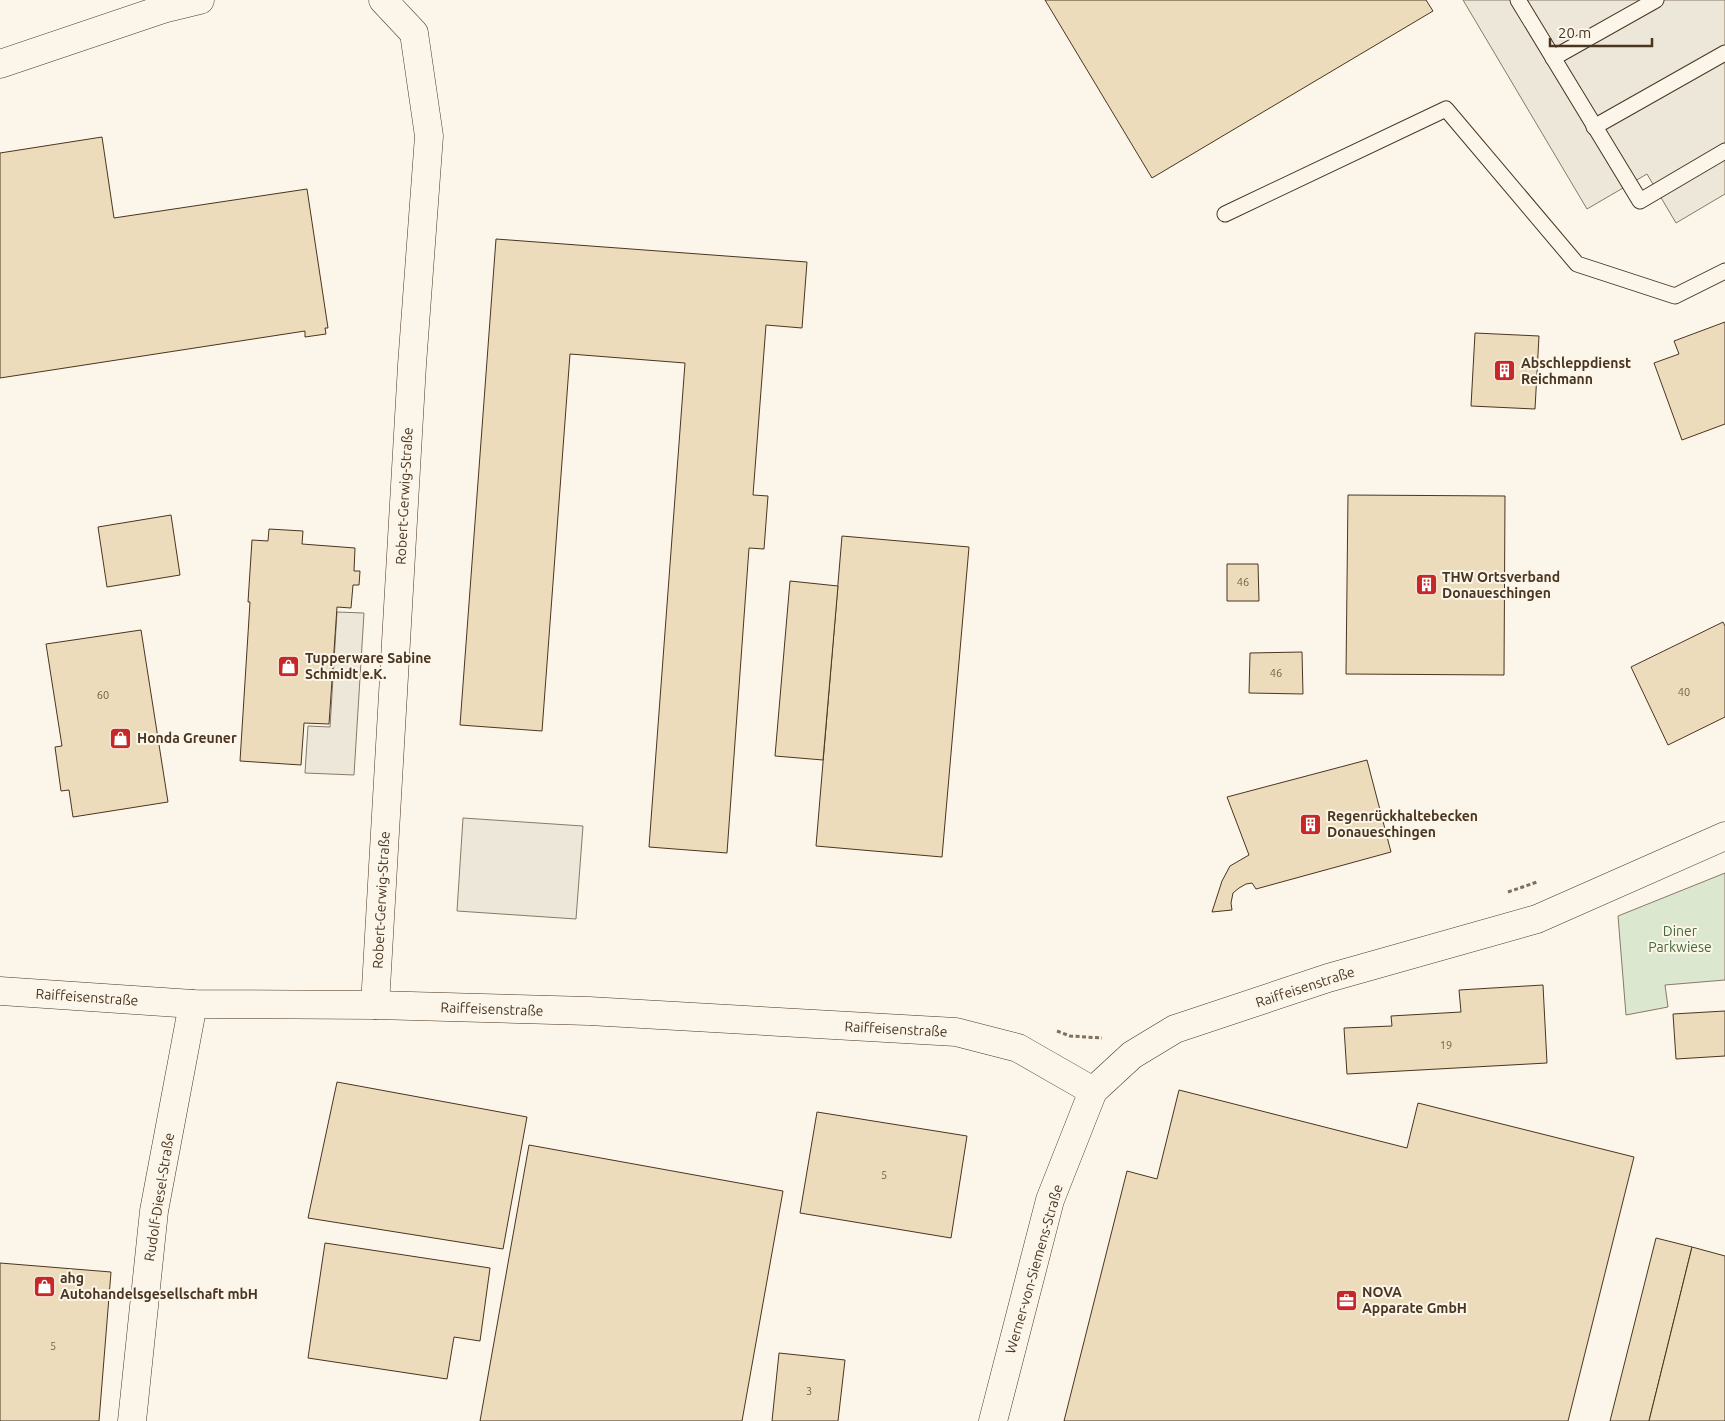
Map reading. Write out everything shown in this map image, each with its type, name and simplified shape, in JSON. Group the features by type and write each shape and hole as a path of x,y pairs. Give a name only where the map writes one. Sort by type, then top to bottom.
{"street":[{"path":"0,64 163,9 200,0"},
{"name":"Robert-Gerwig-Straße","path":"375,1005 411,375 429,136 414,34 383,0"},
{"name":"Raiffeisenstraße","path":"0,991 193,1004 375,1005 589,1011 956,1032 1018,1048 1093,1091 1132,1054 1175,1029 1328,978 1537,919 1725,836"},
{"name":"Rudolf-Diesel-Straße","path":"132,1421 154,1211 193,1004"},
{"name":"Werner-von-Siemens-Straße","path":"992,1421 1050,1200 1093,1091"}],"lane":[{"path":"1518,0 1640,201 1725,151"},
{"path":"1554,58 1656,0"},
{"path":"1594,127 1725,53"},
{"path":"1225,214 1446,110 1577,264 1675,296 1725,272"}],"path":[{"path":"1501,894 1539,881"},
{"path":"1055,1031 1070,1036 1107,1039"}],"green space":[{"name":"Diner Parkwiese","path":"1725,873 1725,980 1665,985 1668,1007 1626,1015 1618,916"}],"shaded area":[{"path":"1463,0 1725,0 1725,194 1676,223 1647,174 1587,209"},
{"path":"337,612 364,613 354,775 305,773 308,726 330,727"},
{"path":"463,818 583,826 576,919 457,911"}],"building":[{"path":"1045,0 1426,0 1433,11 1152,178"},
{"path":"102,137 114,218 307,189 328,328 325,328 326,334 305,337 305,331 0,378 0,153"},
{"path":"496,239 807,262 802,328 766,325 753,495 768,496 764,549 749,548 727,853 649,847 685,363 570,354 542,731 460,725"},
{"path":"1725,322 1725,424 1682,440 1654,363 1679,354 1674,341"},
{"name":"Abschleppdienst Reichmann","path":"1475,333 1539,336 1535,409 1471,406"},
{"name":"THW Ortsverband Donaueschingen","path":"1348,495 1505,496 1504,675 1346,674"},
{"path":"171,515 180,575 107,587 98,527"},
{"name":"Tupperware Sabine Schmidt e.K.","path":"269,529 303,531 302,544 355,548 354,571 360,571 359,585 353,585 351,608 337,607 329,724 304,723 301,765 240,761 252,540 268,541"},
{"path":"842,536 969,547 942,857 816,846"},
{"path":"1227,564 1258,564 1259,601 1227,601"},
{"path":"790,581 838,586 823,760 775,756"},
{"path":"1723,622 1725,626 1725,717 1668,745 1631,667"},
{"path":"141,630 168,802 73,817 69,790 61,791 55,747 62,746 46,644"},
{"path":"1302,652 1303,694 1249,693 1250,653"},
{"name":"Regenrückhaltebecken Donaueschingen","path":"1367,760 1391,852 1256,889 1252,883 1246,884 1233,893 1232,910 1212,912 1222,881 1230,866 1249,855 1227,797"},
{"path":"1543,985 1547,1063 1347,1074 1344,1028 1392,1026 1391,1016 1461,1012 1459,990"},
{"path":"1725,1011 1725,1056 1676,1059 1673,1014"},
{"path":"337,1082 527,1117 503,1249 308,1218"},
{"name":"NOVA Apparate GmbH","path":"1179,1090 1407,1148 1418,1103 1634,1157 1568,1421 1064,1421 1127,1171 1157,1179"},
{"path":"817,1112 967,1136 951,1238 800,1213"},
{"path":"529,1145 783,1191 742,1421 480,1421"},
{"path":"1656,1238 1692,1247 1649,1421 1610,1421"},
{"path":"325,1243 490,1268 480,1341 454,1337 447,1379 308,1358"},
{"path":"1692,1247 1725,1256 1725,1421 1649,1421"},
{"path":"0,1263 111,1272 99,1421 0,1421"},
{"path":"779,1353 845,1360 838,1421 772,1421"}],"place":[{"name":"Abschleppdienst Reichmann","path":"1505,371"},
{"name":"THW Ortsverband Donaueschingen","path":"1426,585"},
{"name":"Tupperware Sabine Schmidt e.K.","path":"289,666"},
{"name":"Honda Greuner","path":"121,738"},
{"name":"Regenrückhaltebecken Donaueschingen","path":"1311,824"},
{"name":"ahg Autohandelsgesellschaft mbH","path":"44,1286"},
{"name":"NOVA Apparate GmbH","path":"1346,1300"}]}
